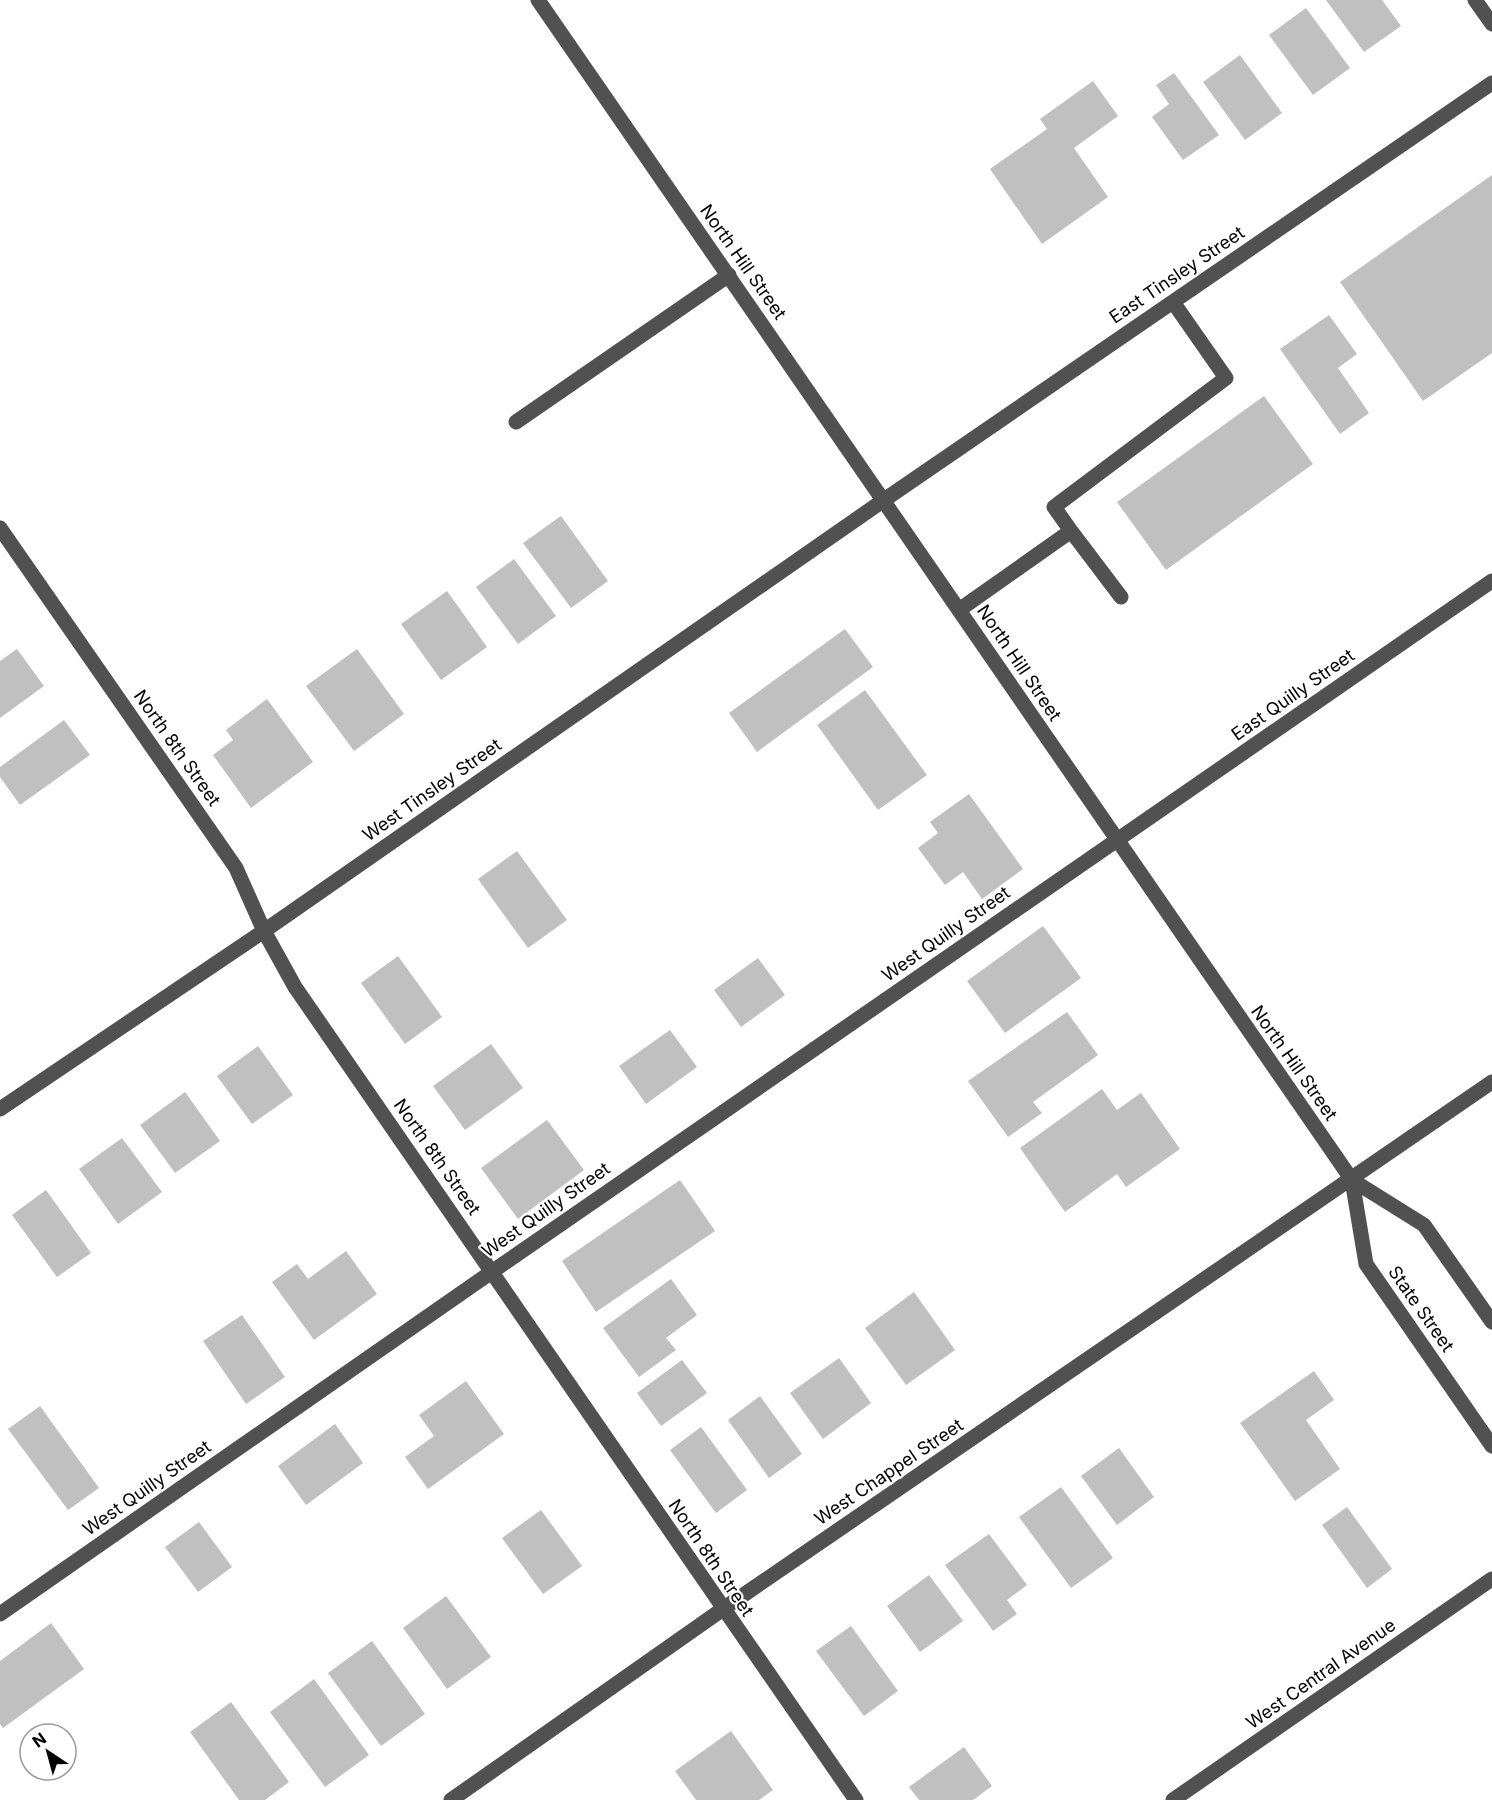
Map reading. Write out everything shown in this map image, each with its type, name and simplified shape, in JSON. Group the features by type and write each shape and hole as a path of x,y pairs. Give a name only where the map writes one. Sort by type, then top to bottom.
{"street":[{"name":"North Hill Street","path":"538,0 1352,1180 1424,1225 1492,1322"},
{"path":"1475,0 1492,24"},
{"name":"East Tinsley Street","path":"884,500 1492,83"},
{"path":"516,422 729,275"},
{"path":"1121,597 1054,507 1226,378 1173,302"},
{"name":"West Tinsley Street","path":"0,1109 264,931 884,500"},
{"name":"North 8th Street","path":"0,528 236,868 264,931 295,987 856,1800"},
{"path":"959,610 1071,531"},
{"name":"East Quilly Street","path":"1116,840 1492,581"},
{"name":"West Quilly Street","path":"0,1614 1116,840"},
{"name":"West Chappel Street","path":"451,1800 723,1609 1492,1082"},
{"name":"State Street","path":"1352,1180 1366,1264 1492,1446"},
{"name":"West Central Avenue","path":"1173,1800 1492,1579"}],"building":[{"path":"1326,0 1382,0 1401,26 1364,52"},
{"path":"1306,8 1350,68 1313,95 1269,35"},
{"path":"1240,55 1282,113 1245,140 1203,82"},
{"path":"1174,73 1219,135 1183,160 1152,117 1169,104 1156,85"},
{"path":"1093,81 1118,116 1074,148 1108,197 1042,244 990,169 1047,129 1040,119"},
{"path":"1492,175 1492,353 1423,401 1340,282"},
{"path":"1329,315 1357,354 1338,368 1369,413 1340,434 1280,349"},
{"path":"1264,396 1313,464 1166,570 1117,502"},
{"path":"561,516 608,581 571,608 523,543"},
{"path":"514,559 556,616 518,644 476,587"},
{"path":"447,591 487,647 441,680 401,624"},
{"path":"845,629 873,667 757,752 729,713"},
{"path":"17,649 44,686 0,718 0,661"},
{"path":"357,649 404,714 354,751 306,686"},
{"path":"865,690 927,775 878,810 817,725"},
{"path":"267,699 313,762 251,808 213,755 233,740 226,730"},
{"path":"64,720 90,755 20,805 0,777 0,767"},
{"path":"969,794 1023,869 982,899 963,872 945,885 918,848 938,833 930,822"},
{"path":"517,851 567,920 528,948 478,879"},
{"path":"1043,926 1081,978 1005,1033 967,981"},
{"path":"398,956 442,1017 405,1044 361,983"},
{"path":"758,958 785,995 741,1027 714,990"},
{"path":"1067,1012 1098,1055 1033,1102 1042,1113 1008,1137 968,1081"},
{"path":"670,1030 697,1067 646,1104 619,1066"},
{"path":"491,1044 523,1088 465,1130 433,1086"},
{"path":"258,1046 293,1095 252,1124 217,1076"},
{"path":"1102,1089 1117,1110 1141,1093 1180,1149 1126,1187 1117,1174 1065,1212 1020,1148"},
{"path":"185,1092 220,1141 175,1173 140,1125"},
{"path":"547,1120 584,1170 518,1219 481,1168"},
{"path":"122,1138 162,1192 118,1224 79,1169"},
{"path":"680,1180 715,1231 596,1312 562,1261"},
{"path":"46,1190 91,1253 57,1277 12,1215"},
{"path":"346,1251 377,1294 314,1340 272,1282 297,1264 308,1279"},
{"path":"671,1279 697,1315 666,1338 676,1350 639,1377 603,1328"},
{"path":"914,1292 955,1350 906,1385 865,1328"},
{"path":"242,1315 285,1377 246,1404 203,1341"},
{"path":"839,1358 871,1403 823,1439 790,1393"},
{"path":"682,1360 707,1393 661,1426 637,1393"},
{"path":"1314,1371 1334,1400 1306,1420 1340,1469 1295,1501 1240,1423"},
{"path":"466,1381 504,1434 428,1489 405,1457 434,1436 419,1415"},
{"path":"760,1396 802,1454 769,1478 728,1420"},
{"path":"40,1406 99,1488 68,1510 8,1429"},
{"path":"335,1424 363,1463 306,1505 278,1466"},
{"path":"701,1427 747,1490 716,1513 670,1450"},
{"path":"1119,1448 1154,1497 1117,1525 1081,1476"},
{"path":"1061,1487 1113,1558 1071,1588 1019,1517"},
{"path":"1347,1507 1392,1569 1367,1588 1322,1525"},
{"path":"541,1510 582,1566 543,1594 502,1538"},
{"path":"199,1522 232,1567 198,1592 165,1547"},
{"path":"989,1534 1027,1585 1007,1600 1017,1614 993,1631 945,1565"},
{"path":"929,1575 963,1621 920,1652 887,1606"},
{"path":"446,1596 491,1657 447,1689 403,1628"},
{"path":"51,1623 84,1669 3,1728 0,1724 0,1661"},
{"path":"851,1626 898,1691 864,1716 816,1651"},
{"path":"372,1641 425,1714 381,1746 328,1673"},
{"path":"314,1679 369,1755 325,1787 270,1712"},
{"path":"231,1702 289,1782 265,1800 239,1800 190,1732"},
{"path":"731,1731 773,1790 759,1800 696,1800 675,1771"},
{"path":"964,1747 992,1786 973,1800 919,1800 909,1787"}]}
